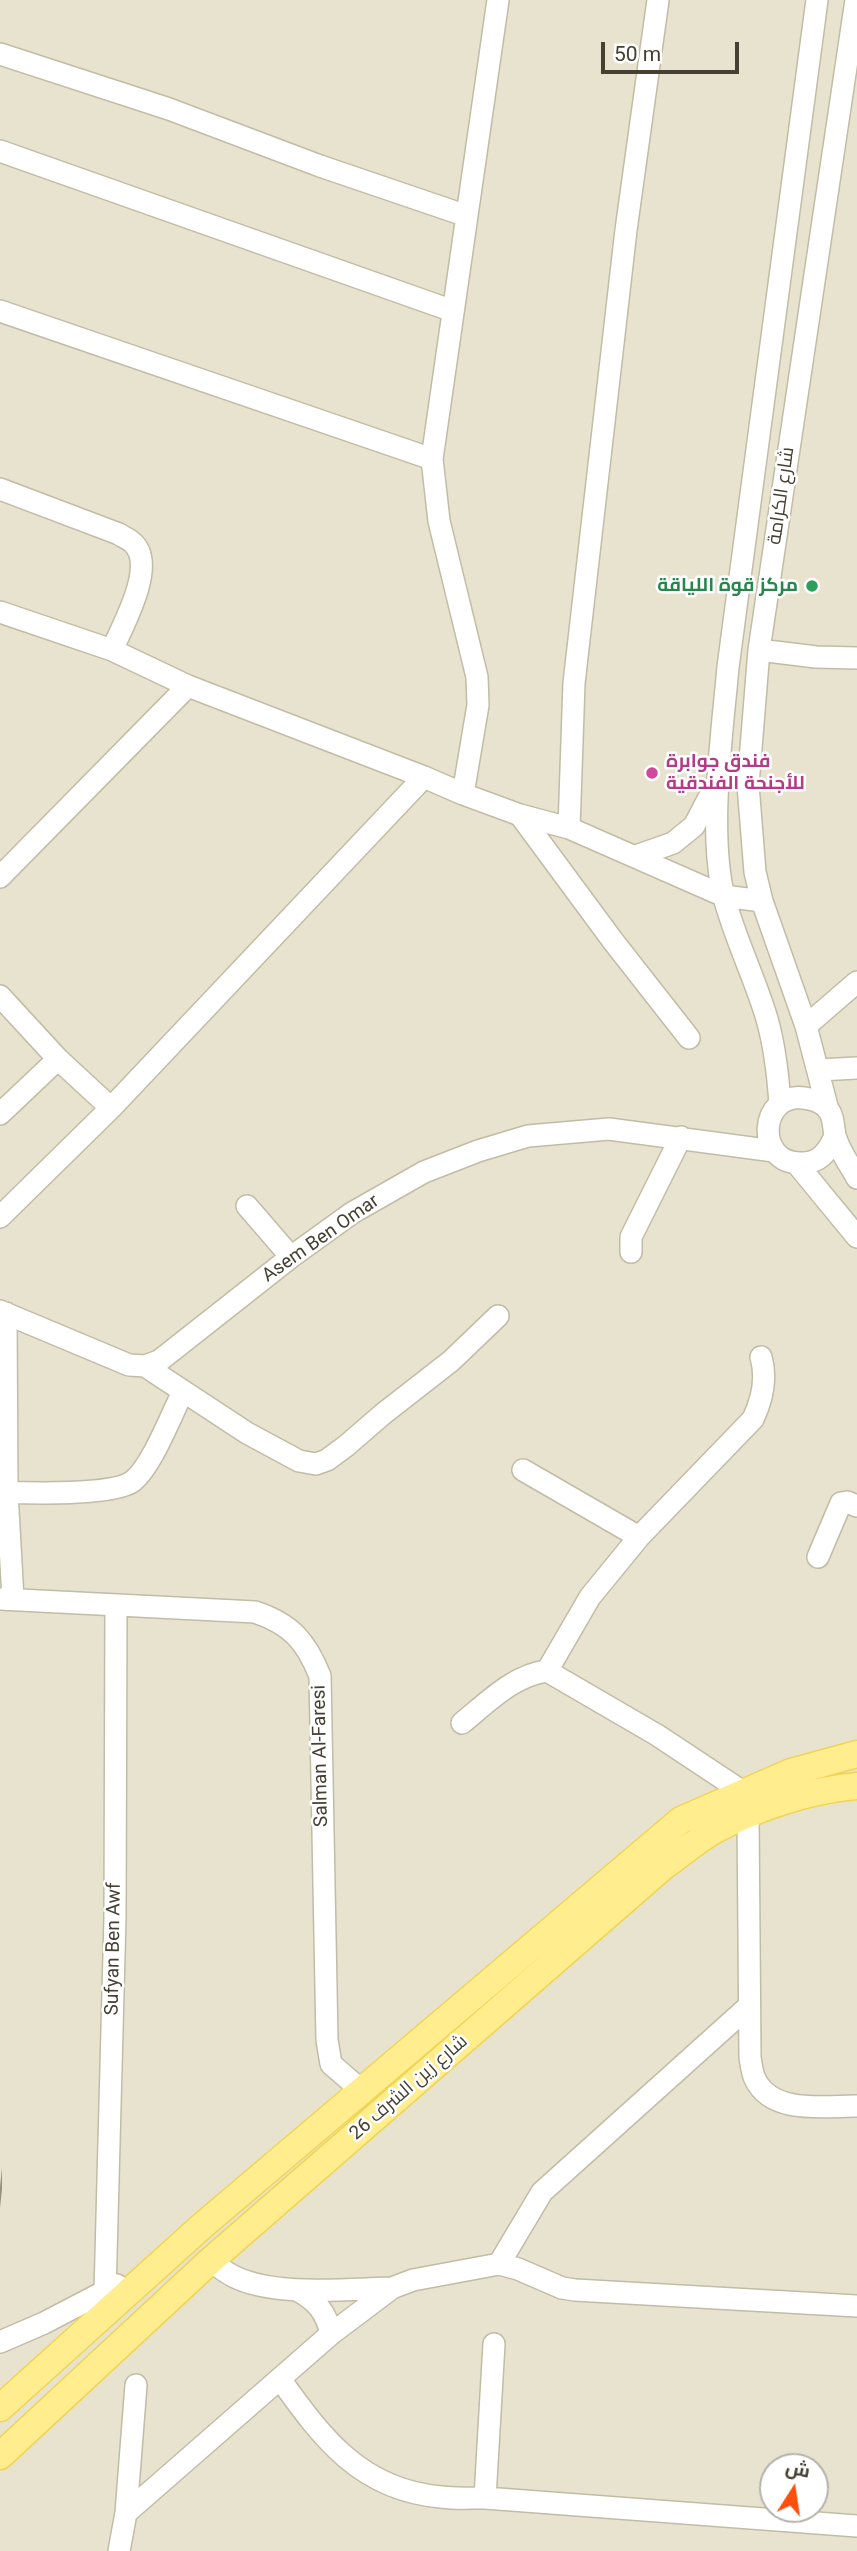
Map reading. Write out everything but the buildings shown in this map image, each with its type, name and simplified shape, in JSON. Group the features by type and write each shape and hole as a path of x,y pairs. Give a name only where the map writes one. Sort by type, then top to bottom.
{"main road":[{"name":"شارع زين الشرف 26","path":"0,2456 210,2261 664,1866 791,1772 851,1752"},
{"name":"شارع زين الشرف 26","path":"0,2408 202,2226 681,1821 745,1804 787,1801 857,1786"}],"street":[{"path":"463,794 478,705 477,677 439,521 432,459 498,0"},
{"path":"569,828 574,683 626,230 658,0"},
{"name":"شارع الكرامة","path":"780,1104 775,1053 766,1017 724,896 718,849 718,779 729,667 817,0"},
{"name":"شارع الكرامة","path":"828,1110 806,1026 762,901 755,872 748,785 759,650 856,0"},
{"path":"0,54 169,109 320,166 467,216"},
{"path":"0,151 453,311"},
{"path":"0,311 432,459"},
{"path":"0,489 119,534 134,544 143,562 138,590 112,650"},
{"path":"0,612 112,650 188,686 463,794 520,815 569,828 724,896 762,901"},
{"path":"759,650 816,657 857,658"},
{"path":"0,877 188,686"},
{"path":"0,1217 111,1108 424,777"},
{"path":"636,856 673,843 694,826 718,779"},
{"path":"520,815 612,941 689,1038"},
{"path":"806,1026 857,982"},
{"path":"0,996 58,1059 111,1108"},
{"path":"0,1114 58,1059"},
{"path":"819,1070 857,1068"},
{"path":"835,1136 830,1148 821,1157 810,1163 797,1164 774,1151 768,1139 768,1126 770,1117 780,1104 797,1097 814,1099 828,1110 834,1122 835,1136 857,1178"},
{"path":"710,1142 768,1126"},
{"name":"Asem Ben Omar","path":"145,1366 159,1361 292,1257 364,1206 424,1172 478,1151 528,1136 609,1129 774,1151"},
{"path":"631,1252 631,1237 681,1137"},
{"path":"797,1164 857,1237"},
{"path":"247,1206 292,1257"},
{"path":"7,1599 3,1492 3,1312 129,1365 145,1366 289,1457 307,1464 327,1460 346,1446 452,1361 498,1316"},
{"path":"547,1671 590,1597 639,1537 753,1419 761,1402 764,1368 761,1357"},
{"path":"3,1492 105,1489 132,1481 151,1457 183,1392"},
{"path":"523,1470 639,1537"},
{"path":"818,1558 841,1503 857,1506"},
{"name":"Salman Al-Faresi","path":"7,1599 255,1612 273,1618 296,1634 311,1654 320,1676 327,2040 331,2064 361,2090"},
{"name":"Sufyan Ben Awf","path":"105,2293 115,1917 116,1605"},
{"path":"462,1723 518,1680 532,1673 547,1671 657,1735 745,1804 750,2057 754,2078 763,2091 780,2102 799,2106 857,2106"},
{"path":"499,2264 542,2192 750,2006"},
{"path":"0,2342 105,2293 202,2226"},
{"path":"210,2261 235,2277 297,2290 392,2288"},
{"path":"126,2513 331,2334 392,2288 413,2280 499,2264 562,2288 575,2290 857,2306"},
{"path":"297,2290 321,2307 331,2334"},
{"path":"485,2498 494,2344"},
{"path":"280,2379 329,2444 355,2466 414,2492 440,2497 485,2498 857,2526"},
{"path":"119,2551 126,2513 136,2385"}],"shaded area":[{"path":"0,0 857,0 857,2551 0,2551"}],"place":[{"name":"مركز قوة اللياقة","path":"812,586"},
{"name":"فندق جوابرة للأجنحة الفندقية","path":"652,773"}]}
